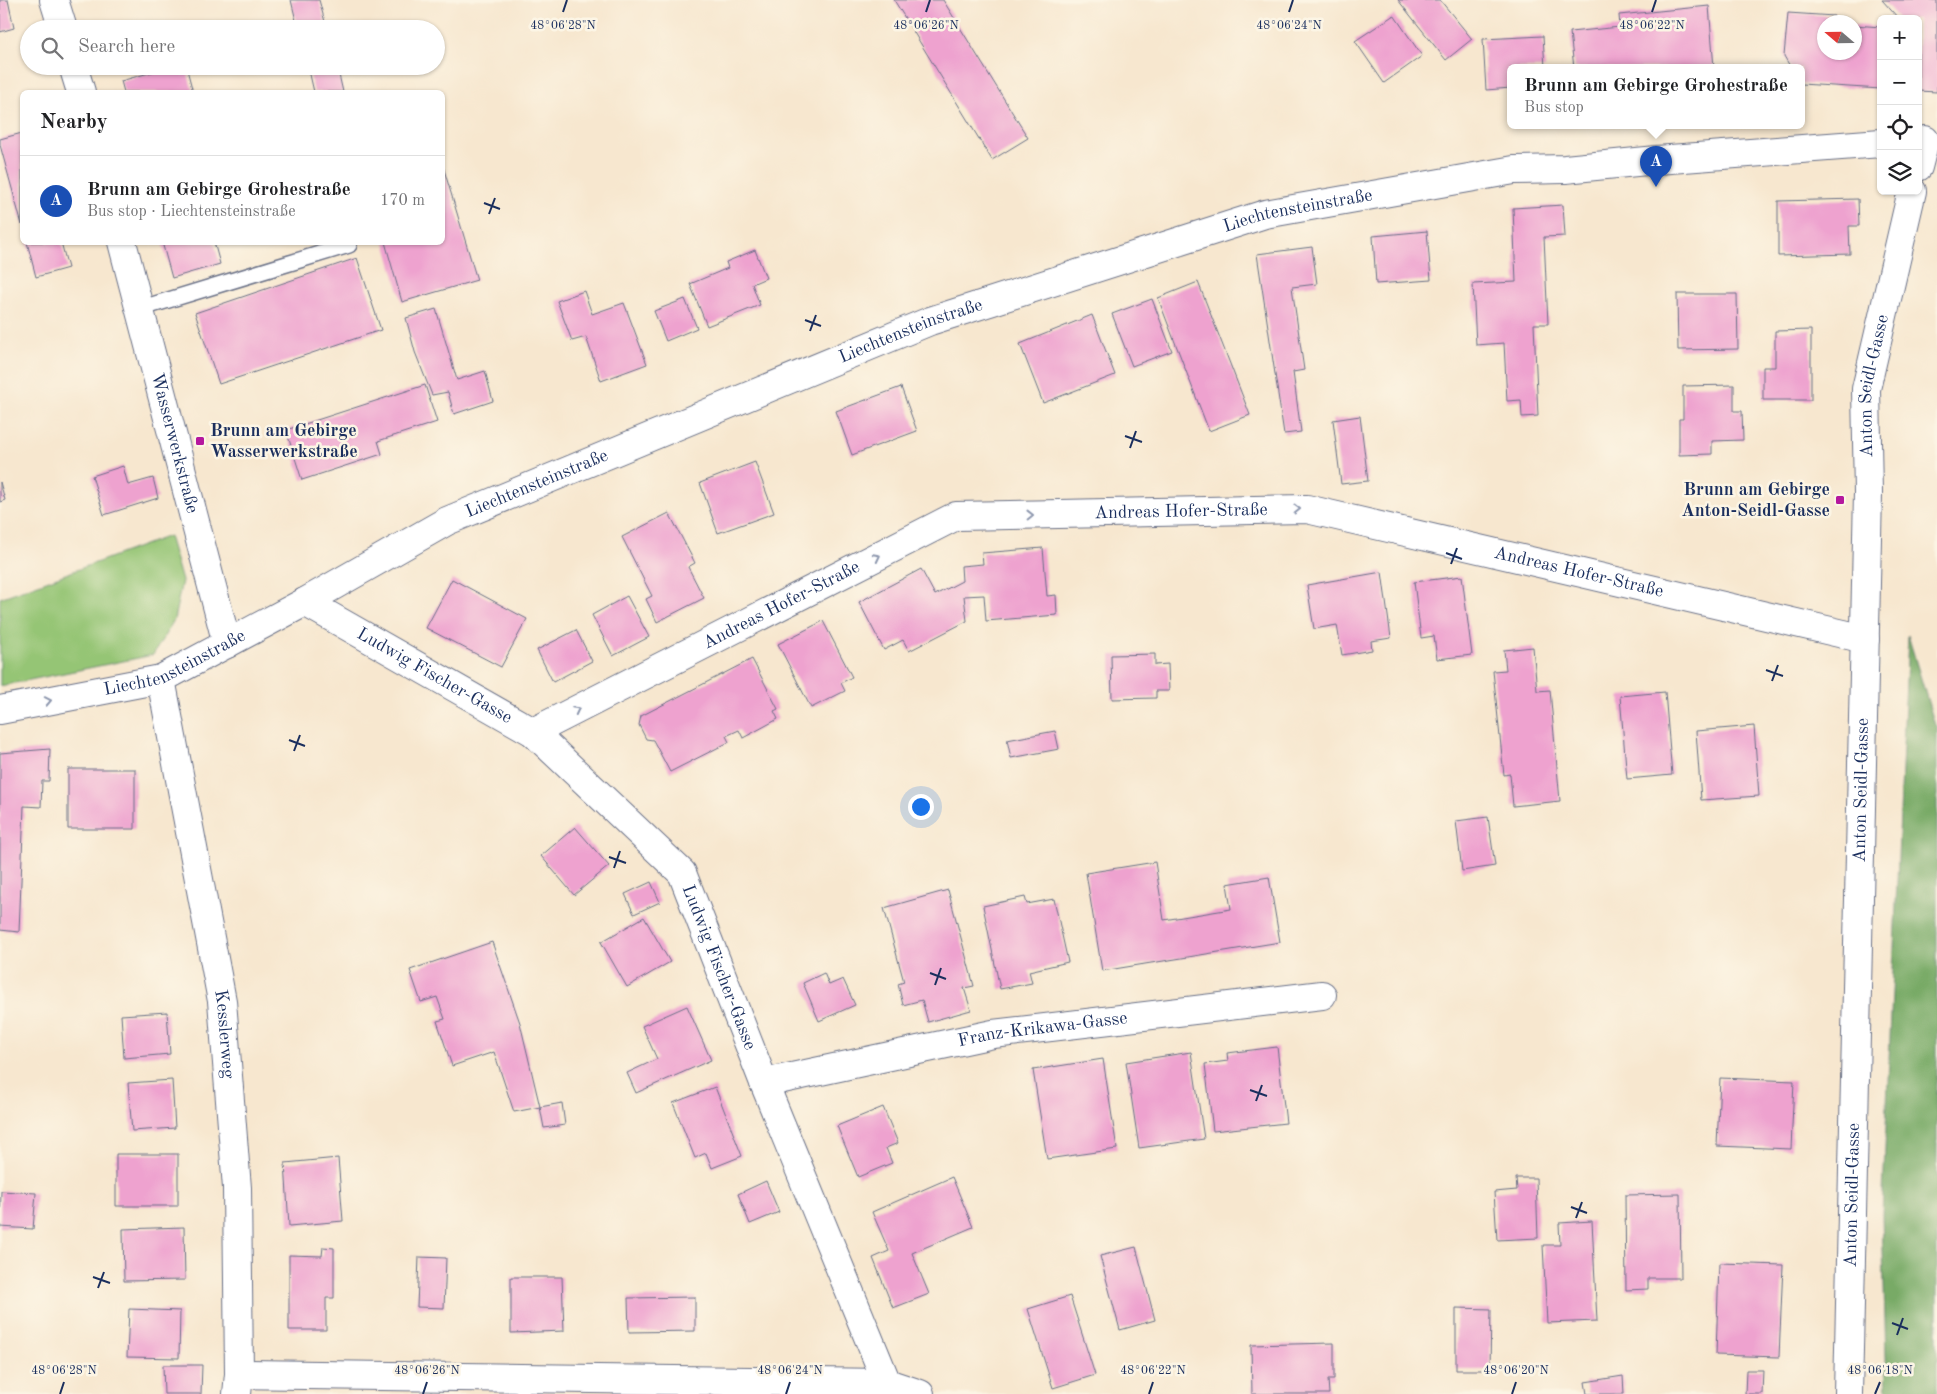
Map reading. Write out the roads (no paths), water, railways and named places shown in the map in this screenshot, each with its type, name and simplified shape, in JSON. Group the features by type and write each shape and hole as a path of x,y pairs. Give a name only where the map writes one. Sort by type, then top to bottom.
{"street":[{"path":"54,0 60,20"},
{"path":"76,75 80,90"},
{"path":"1922,154 1927,140"},
{"name":"Liechtensteinstraße","path":"0,710 161,679 305,602 447,521 930,321 1265,214 1514,170 1565,169 1877,143"},
{"name":"Anton Seidl-Gasse","path":"1848,1394 1868,493 1866,390 1911,195"},
{"name":"Wasserwerkstraße","path":"123,245 228,644"},
{"name":"Andreas Hofer-Straße","path":"533,732 956,516 1307,509 1865,639"},
{"name":"Ludwig Fischer-Gasse","path":"305,602 533,732 682,873 764,1082 887,1383"},
{"name":"Kesslerweg","path":"161,679 222,1001 237,1188 238,1384"},
{"name":"Franz-Krikawa-Gasse","path":"764,1082 993,1034 1322,995"},
{"path":"238,1384 887,1383 920,1394"}],"lane":[{"path":"139,309 349,245"}],"place":[{"name":"Brunn am Gebirge Grohestraße","path":"1656,187"},
{"name":"Brunn am Gebirge Wasserwerkstraße","path":"200,441"},
{"name":"Brunn am Gebirge Anton-Seidl-Gasse","path":"1840,500"}]}
